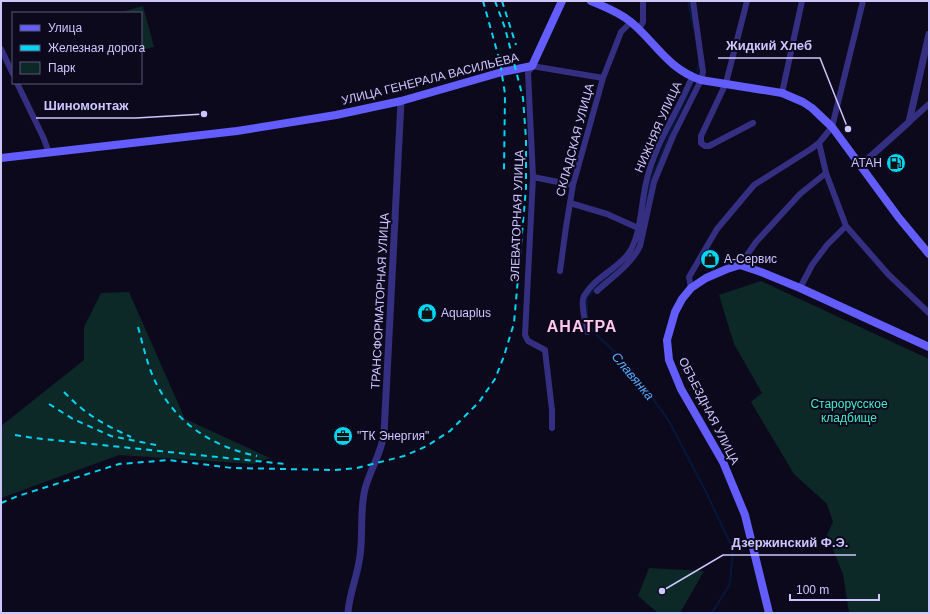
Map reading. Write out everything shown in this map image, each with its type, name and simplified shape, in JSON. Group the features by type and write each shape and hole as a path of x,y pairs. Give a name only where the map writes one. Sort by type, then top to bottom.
{"main road":[{"name":"ЭЛЕВАТОРНАЯ УЛИЦА","path":"532,66 562,1"},
{"path":"591,1 620,14 631,22 677,68 692,76 702,80 782,93 808,105 832,127 899,218 929,254"},
{"name":"УЛИЦА ГЕНЕРАЛА ВАСИЛЬЕВА","path":"1,158 238,131 336,115 401,101 502,72 532,66"},
{"path":"740,265 800,288 929,347"},
{"name":"ОБЪЕЗДНАЯ УЛИЦА","path":"740,265 716,273 691,288 682,299 675,312 667,340 669,360 681,389 723,462 746,515 768,613"}],"street":[{"path":"639,29 643,22 643,1"},
{"path":"693,1 702,65 702,80"},
{"path":"747,1 726,83 701,136 701,143 705,146 709,146 754,123"},
{"path":"782,93 802,1"},
{"path":"691,288 689,277 717,229 754,185 818,143 832,127 863,1"},
{"name":"СКЛАДСКАЯ УЛИЦА","path":"560,271 573,185 603,78 620,32 631,22"},
{"path":"909,122 929,34"},
{"path":"1,49 12,72"},
{"name":"УЛИЦА ГЕНЕРАЛА ВАСИЛЬЕВА","path":"532,66 603,78"},
{"name":"ЭЛЕВАТОРНАЯ УЛИЦА","path":"532,66 528,73 533,177 525,335 528,341 545,350 552,410 552,428"},
{"name":"НИЖНЯЯ УЛИЦА","path":"587,332 583,308 584,297 592,286 628,254 634,243 646,182 658,148 686,92 692,76"},
{"name":"НИЖНЯЯ УЛИЦА","path":"597,291 631,261 640,246 654,182 673,136 702,80"},
{"path":"17,84 44,139 49,153"},
{"name":"ТРАНСФОРМАТОРНАЯ УЛИЦА","path":"348,613 349,600 359,562 365,488 383,443 384,434 401,101"},
{"path":"861,165 929,104"},
{"path":"818,143 826,173 846,226 888,274 929,313"},
{"path":"740,265 756,242 800,194 826,173"},
{"path":"533,177 573,185"},
{"path":"570,203 607,214 638,228"},
{"path":"800,288 812,265 827,245 846,226"}],"green space":[{"path":"143,6 154,47 142,50 142,12 122,12"},
{"name":"Старорусское кладбище","path":"761,281 929,359 929,613 849,613 843,574 827,535 833,522 827,504 794,474 751,402 762,393 734,344 719,295"},
{"path":"129,292 185,419 270,458 254,464 119,455 1,498 1,426 84,360 84,327 101,293"},
{"path":"649,568 704,571 680,613 658,613 638,596"}],"waterway":[{"name":"Славянка","path":"688,1 694,30"},
{"name":"Славянка","path":"697,73 699,62"},
{"name":"Славянка","path":"644,213 650,182 671,130 694,81"},
{"name":"Славянка","path":"617,269 597,286 587,298 587,317 593,331 631,368 669,421 705,490 733,549 730,584 712,613"}],"railway":[{"path":"483,1 500,62 505,94 504,170"},
{"path":"1,503 18,496 119,464 169,460 232,468 335,470 357,468 404,456 427,446 450,431 479,402 495,379 514,323 526,188 526,139 523,98 505,28 495,1"},
{"path":"502,1 516,45"},
{"path":"138,327 148,364 167,402 192,427 206,437 222,445 257,456"},
{"path":"64,392 87,413 131,437"},
{"path":"49,404 73,419 111,436 156,445"},
{"path":"15,435 285,464"}],"place":[{"name":"Шиномонтаж","path":"204,114"},
{"name":"Жидкий Хлеб","path":"848,129"},
{"name":"АТАН","path":"896,163"},
{"name":"А-Сервис","path":"710,259"},
{"name":"Aquaplus","path":"427,313"},
{"name":"\"ТК Энергия\"","path":"343,436"},
{"name":"Дзержинский Ф.Э.","path":"662,591"}],"district":[{"name":"АНАТРА","path":"582,326"}]}
